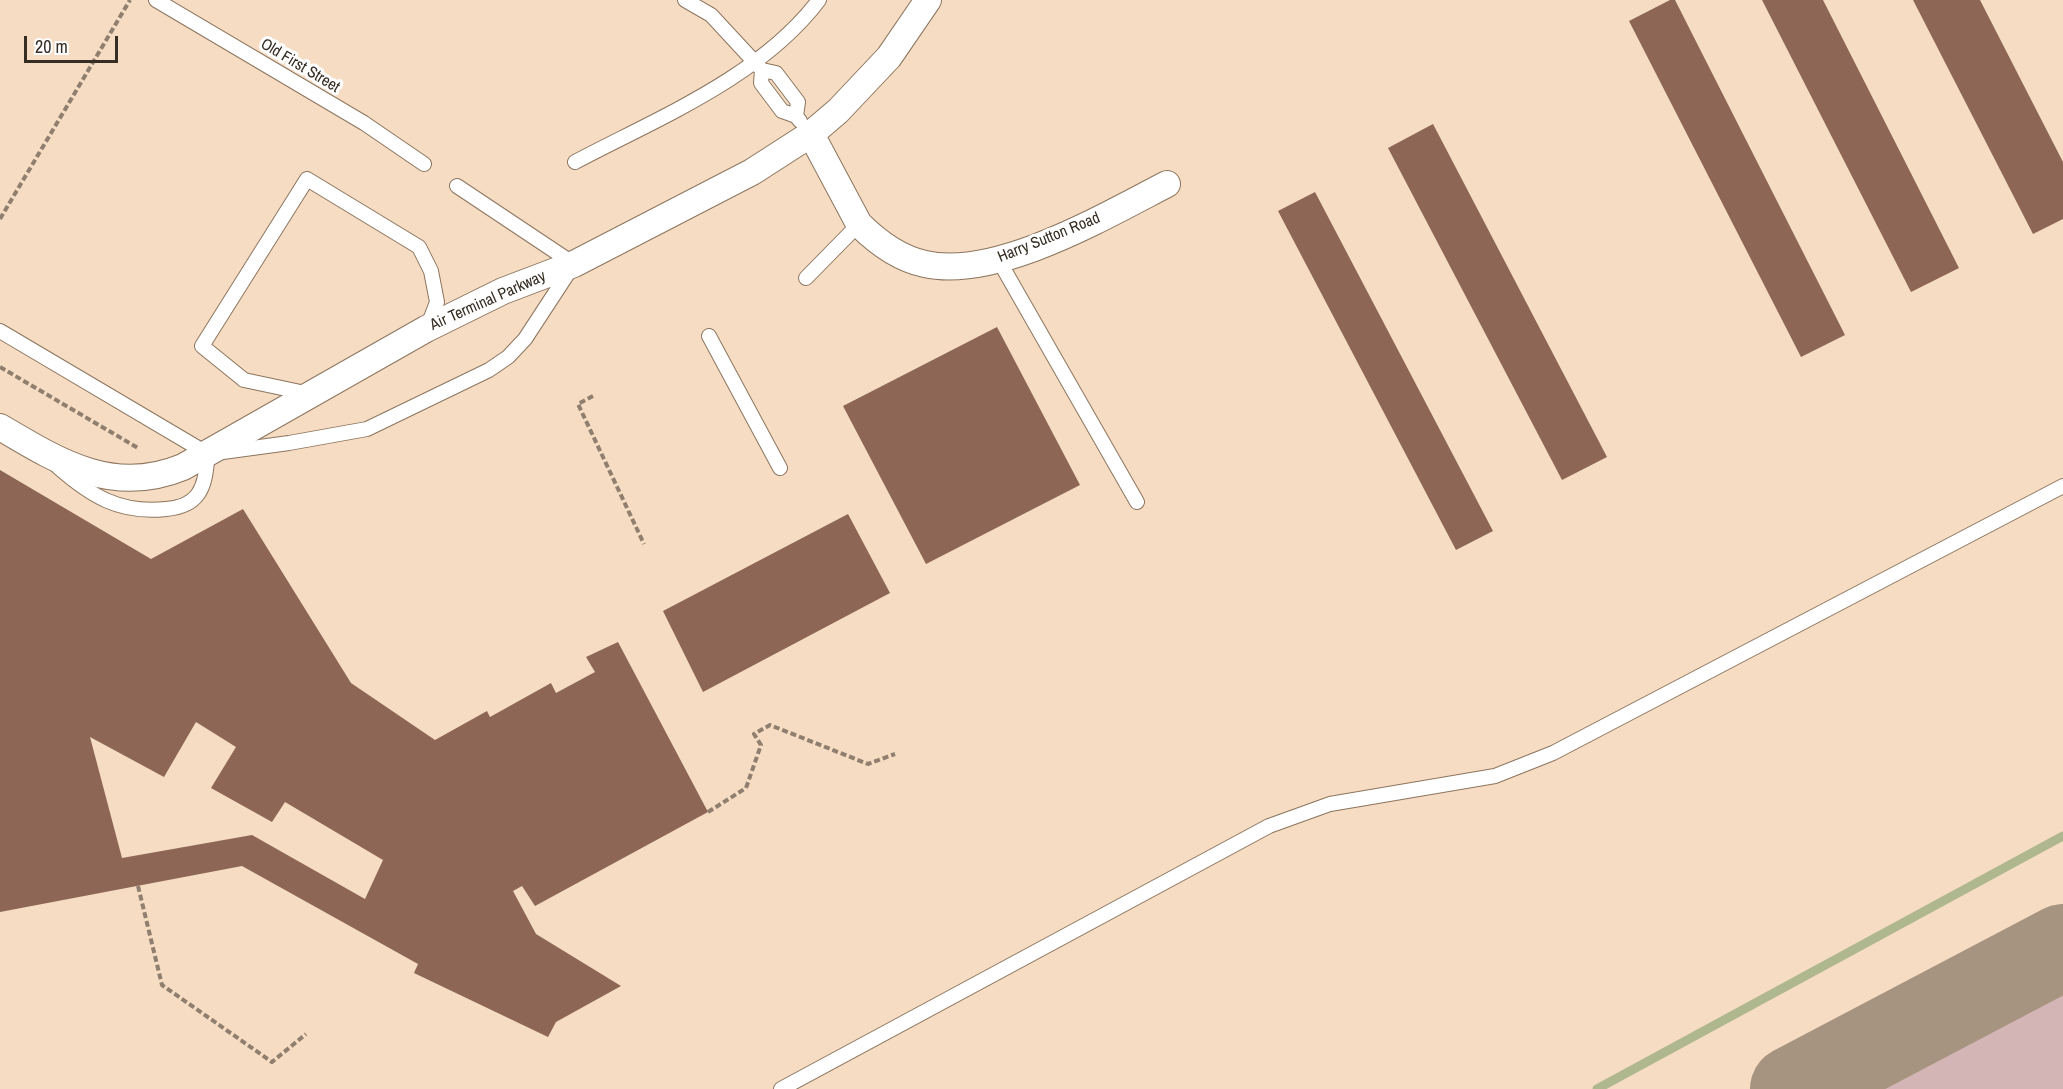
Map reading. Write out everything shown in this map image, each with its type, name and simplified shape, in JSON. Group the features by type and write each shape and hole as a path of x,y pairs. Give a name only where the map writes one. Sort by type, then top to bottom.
{"street":[{"name":"Air Terminal Parkway","path":"0,428 39,451 81,469 140,479 170,472 208,454 426,329 503,291 574,264 752,172 804,125 859,90 889,57 928,0"},
{"name":"Harry Sutton Road","path":"804,125 859,224 886,246 924,264 959,266 998,260 1083,227 1167,184"}],"lane":[{"path":"685,0 711,15 758,66 761,84 782,111 804,125"},
{"path":"575,162 758,66 819,0"},
{"name":"Old First Street","path":"165,2 364,123 424,164"},
{"path":"312,394 244,380 202,346 307,179 419,247 431,271 436,302 426,329"},
{"path":"0,331 208,454 361,430 379,424 489,370 508,357 525,339 574,264 457,186"},
{"path":"806,278 859,224"},
{"path":"998,260 1137,501"},
{"path":"709,336 780,468"},
{"path":"39,451 82,488 95,496 124,507 153,510 182,506 197,495 204,479 208,454"},
{"path":"781,1089 1269,826 1330,804 1495,776 1553,753 2063,486"}],"path":[{"path":"0,219 130,0"},
{"path":"0,367 141,450"},
{"path":"593,396 578,404 644,544"},
{"path":"708,812 746,788 761,745 754,734 770,725 868,764 895,754"},
{"path":"138,886 162,985 272,1062 306,1034"}],"shaded area":[{"path":"2063,974 2063,1089 1845,1089"}],"building":[{"path":"1670,0 1675,0 1845,335 1801,357 1629,21"},
{"path":"1762,0 1823,0 1959,268 1911,292"},
{"path":"1913,0 1980,0 2063,162 2063,219 2033,234"},
{"path":"1433,124 1607,457 1562,480 1388,148"},
{"path":"1315,192 1493,531 1456,550 1278,211"},
{"path":"997,327 1080,485 926,564 843,406"},
{"path":"0,470 151,559 243,509 351,683 435,740 487,711 490,717 551,683 556,693 595,672 586,657 618,642 708,812 535,906 522,886 513,891 536,934 621,986 556,1022 548,1037 414,973 418,964 242,866 0,912","holes":["196,722 236,747 211,788 272,822 285,802 383,860 365,899 252,835 122,858 90,737 164,777"]},
{"path":"848,514 890,593 703,692 663,611"}],"waterway":[{"path":"1597,1089 2063,836"}],"taxiway":[{"path":"1793,1089 2063,947"}]}
